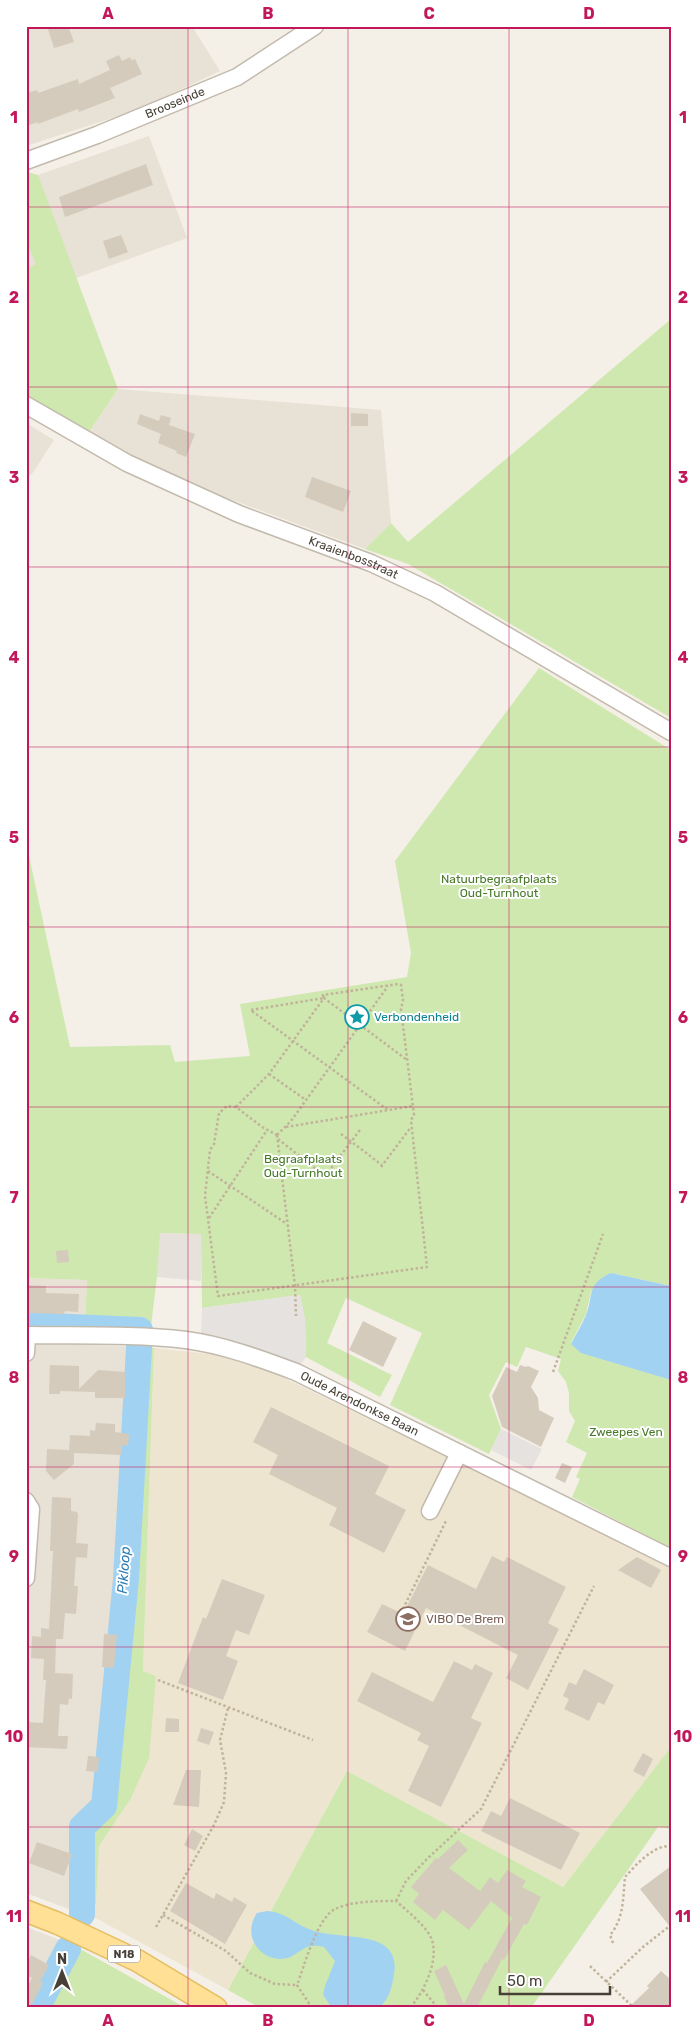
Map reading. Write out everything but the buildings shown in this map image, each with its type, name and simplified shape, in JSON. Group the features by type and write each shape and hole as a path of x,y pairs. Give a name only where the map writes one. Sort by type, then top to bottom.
{"main road":[{"name":"N18","path":"26,1910 138,1961 216,2008"}],"street":[{"name":"Brooseinde","path":"26,161 97,135 237,77 315,26"},
{"name":"Kraaienbosstraat","path":"26,405 127,463 239,514 371,564 435,593 671,732"},
{"name":"Oude Arendonkse Baan","path":"27,1335 125,1336 188,1340 244,1353 296,1372 671,1558"},
{"path":"26,1353 27,1335"},
{"path":"430,1512 459,1453"},
{"path":"26,1501 31,1509 26,1578"}],"path":[{"path":"277,1135 306,1100 389,985"},
{"path":"236,1107 270,1074 324,998 323,996 389,985 401,985 407,1061 414,1115 411,1120 427,1267 295,1286 218,1296 205,1196 210,1150 214,1144 219,1113 227,1106 236,1107 267,1130 277,1135 295,1286 296,1316"},
{"path":"388,1110 251,1010 324,998 407,1061"},
{"path":"270,1074 306,1100"},
{"path":"285,1127 412,1106"},
{"path":"341,1134 381,1166 412,1126"},
{"path":"209,1218 267,1130"},
{"path":"278,1139 326,1176 360,1130"},
{"path":"208,1171 288,1224"},
{"path":"553,1372 603,1234"},
{"path":"403,1609 446,1521"},
{"path":"396,1901 406,1881 481,1809 594,1586"},
{"path":"158,1680 313,1740"},
{"path":"156,1927 214,1825 224,1802 226,1773 220,1740 228,1708"},
{"path":"613,1943 610,1935 618,1926 625,1877 649,1854 667,1845 671,1846"},
{"path":"297,1985 318,1931 333,1910 375,1901 396,1901 423,1926 434,1943 432,1964 423,1990 410,2008"},
{"path":"163,1915 226,1951 250,1973 275,1984 297,1985"},
{"path":"606,1982 643,1947 671,1925"},
{"path":"590,1966 633,2007"},
{"path":"297,1985 312,2008"},
{"path":"423,1990 438,2008"}],"shaded area":[{"path":"26,26 192,26 220,71 137,110 26,146"},
{"path":"149,136 187,238 76,278 71,267 26,340 26,172 38,175"},
{"path":"118,389 381,410 391,523 365,549 192,485 87,435"},
{"path":"26,423 54,440 32,474 26,477"},
{"path":"159,1233 201,1234 201,1281 157,1277"},
{"path":"26,1278 87,1280 85,1325 26,1320"},
{"path":"300,1295 305,1320 306,1357 301,1364 201,1334 202,1308"},
{"path":"26,1342 139,1347 126,1579 111,1694 104,1806 82,1827 82,1914 26,1893"},
{"name":"VIBO De Brem","path":"154,1348 209,1354 272,1372 671,1567 671,1747 563,1887 347,1771 228,1990 90,1915 96,1904 99,1846 130,1800 156,1676 143,1671"},
{"path":"501,1429 542,1449 531,1470 491,1450"},
{"path":"26,1927 73,1945 40,2008 26,2008"}],"green space":[{"path":"26,172 38,175 118,389 87,435 26,400 26,270 36,264 26,240"},
{"path":"671,319 671,718 408,564 365,549 391,523 408,542"},
{"path":"539,668 671,750 671,1286 611,1273 591,1292 586,1314 571,1343 614,1362 671,1380 671,1548 572,1497 580,1479 576,1477 587,1453 566,1442 575,1421 569,1411 569,1393 566,1382 558,1371 561,1359 526,1347 517,1367 506,1362 489,1395 501,1429 489,1454 390,1405 422,1333 346,1298 327,1343 392,1375 380,1397 306,1357 305,1320 300,1295 202,1308 201,1234 160,1233 151,1326 85,1325 87,1280 26,1278 26,852 28,851 70,1047 170,1045 175,1062 250,1056 240,1004 407,977 411,953 395,861"},
{"path":"139,1347 154,1348 143,1671 156,1676 149,1758 130,1800 99,1846 96,1904 90,1915 82,1914 82,1827 104,1806 126,1579"},
{"path":"671,1747 671,1829 658,1827 531,2008 260,2008 228,1990 347,1771 563,1887"},
{"path":"73,1945 186,2008 40,2008"}],"water":[{"path":"611,1273 671,1286 671,1380 581,1353 571,1344 586,1315 594,1286 603,1277"},
{"path":"267,1911 285,1916 298,1924 321,1933 365,1938 378,1942 388,1949 394,1959 394,1974 389,1993 382,2005 379,2008 332,2008 323,1995 335,1961 324,1947 310,1946 292,1956 280,1959 264,1954 254,1943 251,1928 257,1913"}],"waterway":[{"name":"Pikloop","path":"26,1325 140,1330 126,1579 104,1806 82,1827 82,1914"},
{"name":"Pikloop","path":"37,2008 68,1949"}],"place":[{"name":"Verbondenheid","path":"357,1017"},
{"name":"VIBO De Brem","path":"408,1619"}],"park label":[{"name":"Natuurbegraafplaats Oud-Turnhout","path":"499,886"},
{"name":"Begraafplaats Oud-Turnhout","path":"303,1166"},
{"name":"Zweepes Ven","path":"626,1432"}]}
